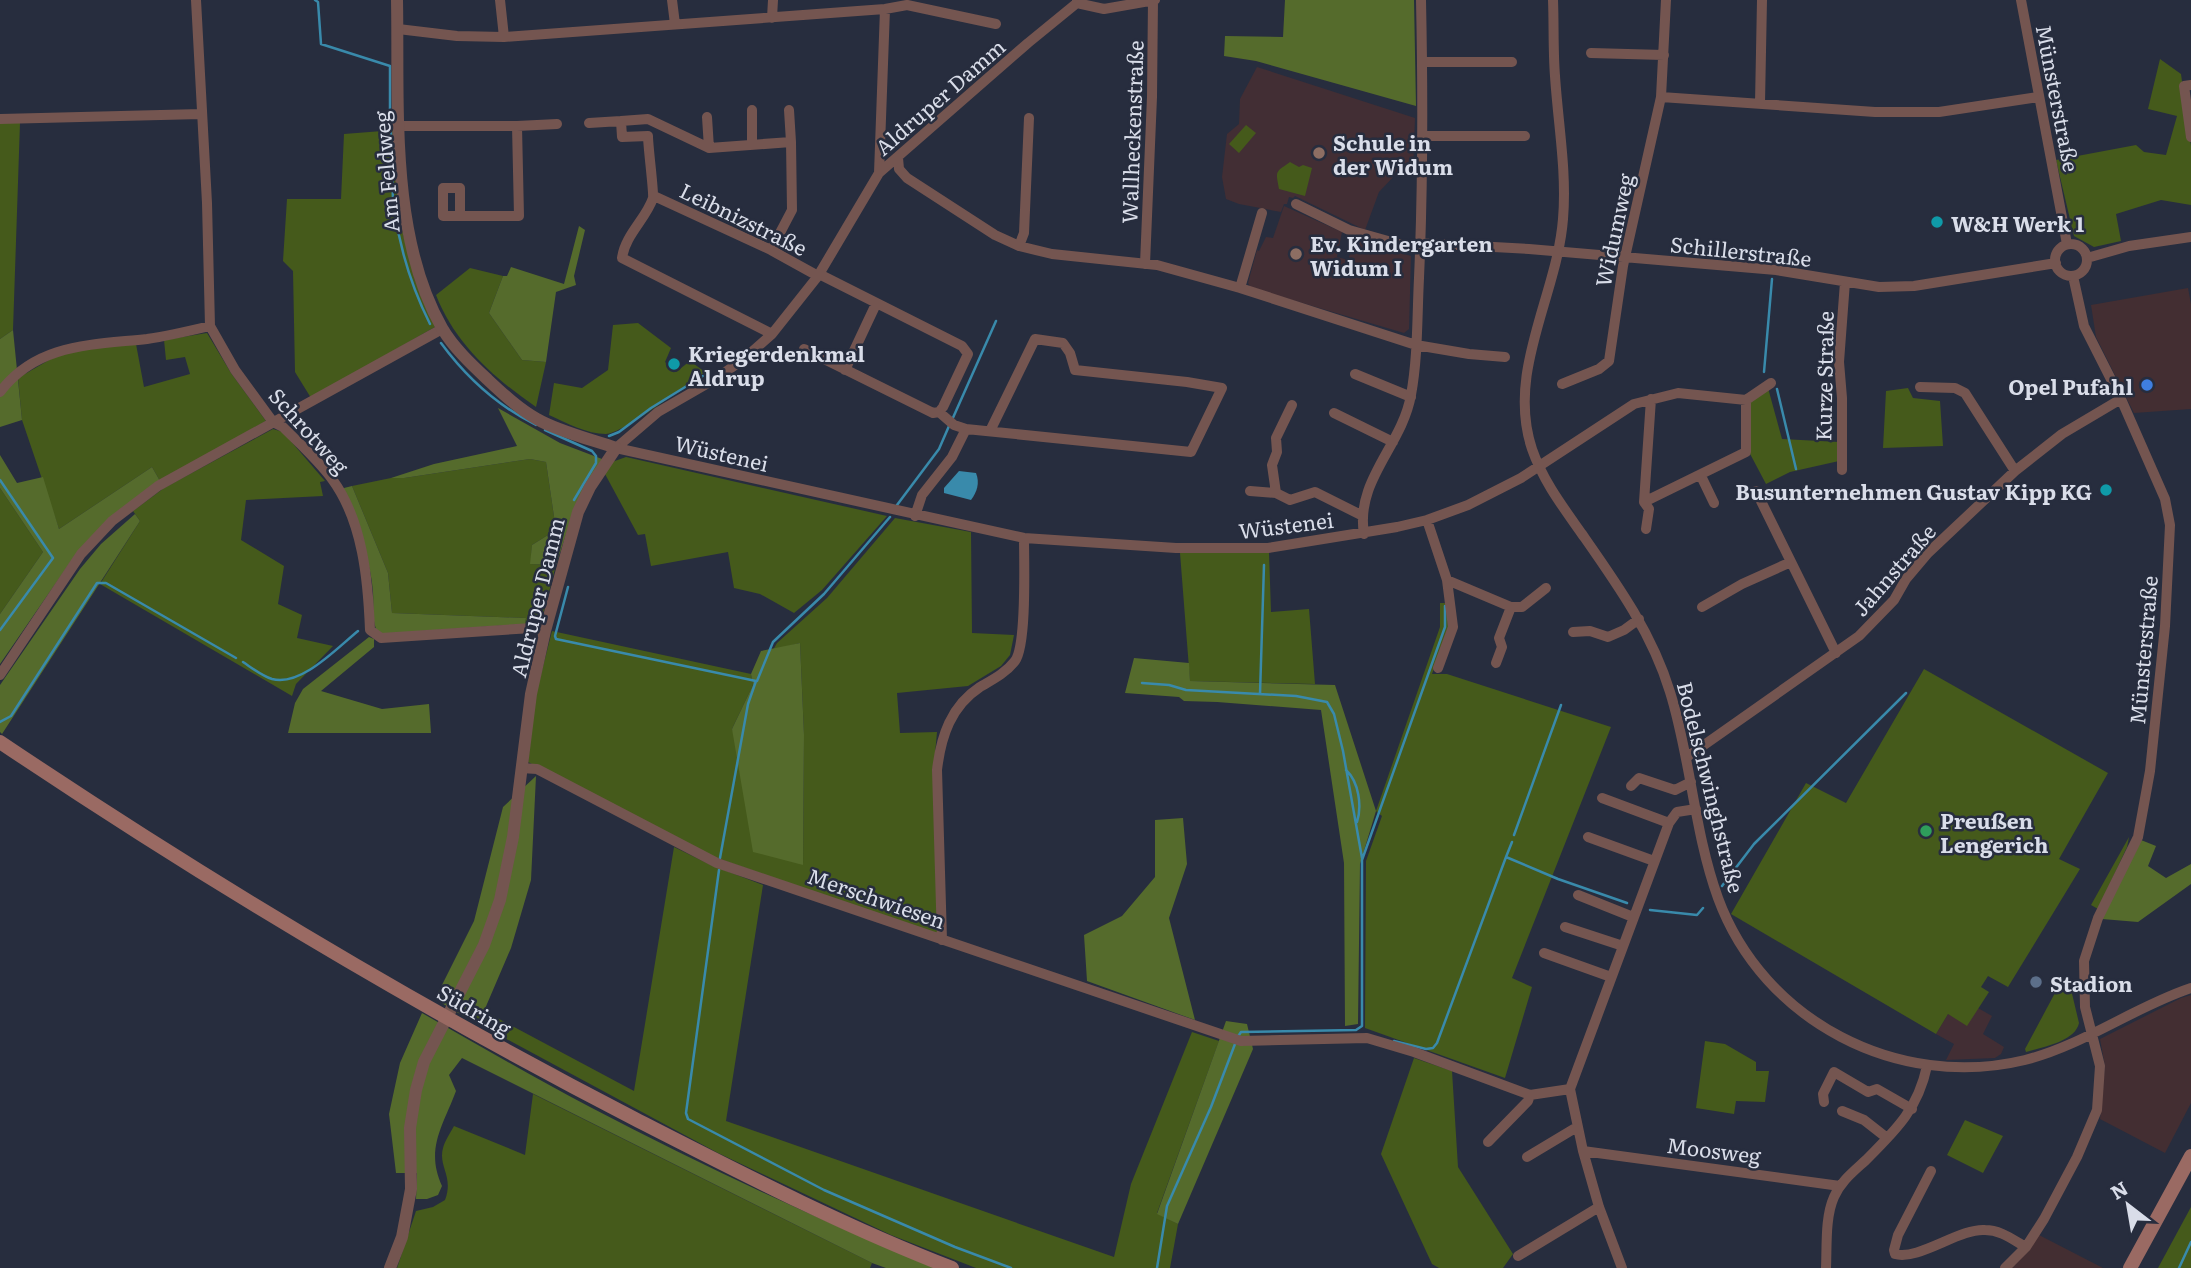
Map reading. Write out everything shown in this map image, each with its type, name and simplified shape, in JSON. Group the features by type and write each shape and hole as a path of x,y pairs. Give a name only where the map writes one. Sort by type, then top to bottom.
{"main road":[{"name":"Südring","path":"0,743 288,926 524,1061 728,1167 952,1268"},
{"path":"2130,1268 2191,1156"}],"street":[{"name":"Schrotweg","path":"196,0 207,203 210,327 234,370 273,422 283,427 333,480 352,519 369,589 370,630 381,638 532,628 545,631"},
{"name":"Am Feldweg","path":"397,0 399,125 405,218 420,282 442,329 474,368 537,420 616,448"},
{"path":"500,0 504,37"},
{"path":"672,0 675,24"},
{"path":"772,18 773,0"},
{"path":"1077,1 1104,9 1153,0"},
{"name":"Wallheckenstraße","path":"1145,264 1153,0"},
{"path":"1364,534 1361,515 1366,494 1393,442 1411,397 1420,247 1421,0"},
{"name":"Bodelschwinghstraße","path":"1553,0 1555,75 1564,190 1562,231 1529,359 1526,382 1526,419 1532,449 1555,495 1623,592 1661,666 1687,757 1712,879 1725,915 1749,957 1773,986 1803,1013 1832,1033 1854,1045 1927,1066 2004,1065 2046,1054 2191,988"},
{"name":"Widumweg","path":"1562,384 1599,369 1609,361 1623,266 1661,97 1665,0"},
{"path":"1760,103 1762,0"},
{"name":"Münsterstraße","path":"2021,0 2067,244"},
{"name":"Aldruper Damm","path":"390,1268 402,1237 411,1189 410,1128 416,1090 424,1062 484,945 500,900 513,837 531,694 545,631 578,512 590,487 616,448 658,412 745,358 772,334 818,275 879,173 1077,1"},
{"path":"398,29 457,36 504,37 885,9 907,2 996,23"},
{"path":"879,173 885,9"},
{"path":"1591,53 1664,55"},
{"path":"1422,62 1512,62"},
{"path":"2188,85 2191,137"},
{"path":"1661,97 1875,113 1939,112 2038,97"},
{"path":"752,110 752,145"},
{"path":"771,250 792,210 789,110"},
{"path":"0,119 201,114"},
{"path":"707,117 709,148"},
{"path":"1019,246 1024,233 1029,118"},
{"path":"589,123 648,119 709,148 791,142"},
{"name":"Leibnizstraße","path":"648,119 649,162 654,196 623,248 622,258 772,334"},
{"path":"621,121 622,137 648,136"},
{"path":"399,125 558,124"},
{"path":"460,216 519,216 517,126"},
{"path":"1422,136 1525,136"},
{"path":"898,158 900,170 907,178 995,235 1019,246 1052,254 1157,265 1240,288 1416,345 1505,357"},
{"name":"Leibnizstraße","path":"654,196 771,250 962,346 968,354 947,419"},
{"name":"Schillerstraße","path":"1296,204 1349,230 1420,247 1558,251 1627,257 1776,270 1879,287 1914,286 2056,263"},
{"path":"1240,288 1262,213"},
{"path":"2087,258 2129,246 2191,237"},
{"path":"2067,244 2081,246 2087,258 2083,270 2073,276 2062,273 2056,263 2057,252 2067,244"},
{"name":"Münsterstraße","path":"2005,1268 2026,1247 2044,1219 2097,1110 2100,1066 2085,1007 2084,961 2098,919 2138,837 2150,771 2165,626 2170,525 2165,499 2121,399 2084,326 2073,276"},
{"name":"Kurze Straße","path":"1842,470 1839,362 1845,282"},
{"path":"845,370 876,304"},
{"path":"0,392 28,366 66,348 150,338 210,327"},
{"path":"0,675 81,555 112,521 158,486 442,329"},
{"path":"804,349 966,429 1191,452 1222,388 1075,370 1070,353 1063,343 1035,339 990,431"},
{"path":"1355,374 1411,397"},
{"path":"1644,502 1746,452 1746,400 1771,383"},
{"path":"1920,387 1955,388 1965,393 2015,471"},
{"name":"Wüstenei","path":"616,448 1024,538 1229,550 1268,548 1364,534 1427,520 1495,492 1539,467 1634,404 1651,399 1678,393 1746,400"},
{"path":"1646,529 1649,509 1644,502 1651,399"},
{"name":"Jahnstraße","path":"1687,757 1859,636 1878,618 1928,553 2015,471 2062,434 2121,399"},
{"path":"1276,493 1272,465 1277,452 1276,438 1292,405"},
{"path":"1334,413 1393,442"},
{"path":"915,516 922,495 952,457 966,429"},
{"path":"1701,476 1714,503"},
{"path":"1250,491 1276,493 1290,500 1315,492 1361,515"},
{"path":"1756,491 1836,653"},
{"path":"1427,520 1447,580 1453,627 1438,668"},
{"path":"942,940 937,770 940,750 945,729 969,694 1003,673 1017,660 1023,624 1024,538"},
{"path":"1702,607 1742,584 1791,562"},
{"path":"1447,580 1511,607 1522,607 1546,588"},
{"path":"1496,663 1502,647 1499,638 1511,607"},
{"path":"1573,632 1590,631 1608,637 1639,619"},
{"name":"Merschwiesen","path":"521,768 537,769 717,863 1237,1039 1367,1038 1414,1052 1531,1095"},
{"path":"1631,786 1639,778 1675,790 1691,782"},
{"path":"1602,798 1670,823"},
{"path":"1620,1267 1583,1151 1570,1089 1670,823 1677,813 1696,809"},
{"path":"1588,837 1654,861"},
{"path":"1578,895 1633,917"},
{"path":"1565,927 1623,946"},
{"path":"1544,953 1611,977"},
{"path":"1826,1268 1830,1210 1840,1186 1903,1123 1921,1092 1927,1066"},
{"path":"1824,1102 1822,1094 1834,1072 1868,1092 1877,1089 1912,1109"},
{"path":"1488,1142 1531,1095 1570,1089"},
{"path":"1842,1111 1864,1120 1887,1138"},
{"path":"1527,1157 1577,1127"},
{"name":"Moosweg","path":"1583,1151 1840,1186"},
{"path":"1931,1171 1898,1235 1895,1254 1909,1254 1983,1229 2000,1232 2026,1247"},
{"path":"1518,1256 1599,1207"}],"shaded area":[{"name":"Schule in der Widum","path":"1257,67 1415,118 1413,172 1397,173 1379,192 1365,230 1295,196 1289,197 1281,212 1226,199 1222,177 1227,134 1239,124 1240,99"},
{"path":"1284,206 1342,232 1337,257 1348,260 1357,239 1411,256 1409,329 1404,333 1251,288 1248,283 1257,250 1259,251 1266,237 1273,238"},
{"path":"2188,288 2191,304 2191,409 2134,413 2096,337 2091,305"},
{"path":"2191,995 2191,1103 2165,1153 2100,1119 2105,1066 2100,1039"},
{"path":"1978,1008 1992,1016 1983,1034 2004,1047 2001,1054 1995,1058 1946,1060 1954,1044 1936,1034 1948,1014 1959,1019"},
{"path":"2039,1235 2103,1268 2009,1268"}],"green space":[{"path":"1285,0 1414,0 1416,106 1256,61 1224,56 1225,36 1283,37"},
{"path":"2160,59 2181,74 2191,146 2191,205 2161,200 2116,214 2121,241 2094,247 2074,236 2056,160 2136,145 2144,152 2166,155 2177,116 2148,109"},
{"path":"0,123 20,123 13,330 0,339"},
{"path":"1246,125 1256,133 1239,153 1229,144"},
{"path":"395,130 399,218 415,280 435,327 311,398 295,372 293,271 283,261 287,199 341,199 344,134"},
{"path":"1290,162 1299,167 1303,165 1312,168 1305,196 1279,189 1277,173"},
{"path":"579,226 585,230 574,276 576,285 556,292 546,362 522,360 489,313 503,276 507,276 511,267 564,284"},
{"path":"470,268 503,276 489,313 522,360 546,362 536,407 505,384 477,358 444,313 436,295"},
{"path":"638,323 671,348 665,362 676,372 690,361 705,372 640,418 614,432 591,432 549,415 554,383 582,388 608,370 613,325"},
{"path":"13,330 22,420 0,427 0,339"},
{"path":"207,333 231,373 266,421 160,481 152,467 59,529 22,420 18,378 56,356 83,348 136,344 144,387 190,374 185,357 166,360 164,340"},
{"path":"1768,388 1782,439 1839,442 1839,461 1790,472 1766,484 1748,450 1748,401"},
{"path":"1908,388 1913,398 1940,401 1943,446 1883,448 1886,391"},
{"path":"498,408 560,443 602,459 574,510 556,565 530,564 532,545 556,530 546,462 530,459 391,478 434,464 517,446"},
{"path":"273,429 283,432 325,481 320,482 323,496 246,500 241,540 284,566 278,604 302,615 297,638 333,646 296,684 292,696 100,584 140,521 133,511 164,488"},
{"path":"0,455 17,483 43,477 59,529 152,467 160,481 78,551 0,664 0,614 43,552 0,488"},
{"path":"626,457 887,516 822,590 794,613 760,594 734,588 728,552 651,566 645,534 638,535 605,474 612,462"},
{"path":"530,459 546,462 556,530 532,545 531,564 556,565 543,615 525,624 526,618 392,613 388,573 352,486"},
{"path":"352,486 388,573 392,613 526,618 525,624 379,634 374,620 369,566 340,489"},
{"path":"0,488 43,552 0,614"},
{"path":"135,514 140,521 2,734 0,685 80,569 101,544"},
{"path":"895,518 971,532 972,633 1014,635 1010,655 1001,666 968,686 897,693 900,733 937,732 934,765 938,935 714,857 528,762 536,694 552,631 751,674 753,685 732,729 803,865 804,735 800,643 773,650 777,643 827,598"},
{"path":"1269,552 1271,612 1309,609 1315,684 1190,681 1180,553"},
{"path":"1440,603 1446,603 1449,627 1432,674 1447,674 1611,727 1512,978 1532,987 1505,1078 1365,1028 1366,861 1382,816 1376,811 1440,627"},
{"path":"369,637 374,639 374,647 321,691 382,709 429,704 431,733 288,733 295,703 303,689"},
{"path":"800,643 804,735 803,865 753,852 732,729 753,685 751,674 761,651"},
{"path":"1134,658 1189,663 1190,681 1335,685 1376,811 1360,864 1358,1024 1345,1026 1344,863 1321,710 1184,701 1179,697 1125,693"},
{"name":"Preußen Lengerich","path":"1924,669 2108,773 2059,859 2080,869 2008,987 1988,976 1981,987 1989,992 1967,1026 1948,1014 1936,1034 1731,914 1806,783 1846,803"},
{"path":"536,776 531,880 511,948 484,1011 460,1014 435,999 474,921 503,807"},
{"path":"1183,818 1187,864 1169,918 1195,1020 1087,981 1084,935 1122,916 1155,877 1155,820"},
{"path":"2129,837 2127,847 2098,909 2091,905"},
{"path":"2141,840 2156,846 2148,866 2166,878 2191,864 2191,884 2138,922 2102,919"},
{"path":"674,847 763,885 726,1121 1114,1257 1131,1184 1192,1032 1219,1041 1157,1213 1178,1224 1170,1268 976,1268 891,1235 718,1153 460,1014 484,1011 634,1091"},
{"path":"2063,978 2069,981 2079,1023 2076,1029 2057,1043 2026,1052 2025,1049"},
{"path":"422,1013 569,1096 717,1171 934,1268 886,1268 872,1263 462,1058 449,1075 456,1091 441,1127 436,1149 437,1173 442,1186 438,1195 416,1199 417,1173 396,1173 389,1114 400,1063"},
{"path":"1226,1021 1247,1024 1253,1049 1178,1224 1157,1214"},
{"path":"1705,1041 1725,1044 1756,1062 1756,1071 1769,1071 1765,1102 1736,1101 1734,1114 1696,1108"},
{"path":"1414,1058 1452,1071 1458,1167 1513,1254 1503,1268 1439,1268 1432,1264 1381,1154"},
{"path":"533,1094 872,1263 870,1268 397,1268 416,1211 433,1207 445,1200 448,1184 442,1155 454,1126 525,1155"},
{"path":"1965,1120 2003,1136 1983,1173 1947,1155"},
{"path":"2191,1207 2191,1268 2158,1268"}],"water":[{"path":"959,471 976,473 977,487 971,500 944,493 944,488"}],"waterway":[{"path":"315,0 318,2 321,44 390,66 390,125"},
{"path":"391,132 393,200"},
{"path":"394,208 407,268 430,324"},
{"path":"1764,372 1772,279"},
{"path":"952,420 996,321"},
{"path":"441,343 484,390 536,425"},
{"path":"609,436 703,376"},
{"path":"1777,389 1796,469"},
{"path":"897,505 939,449 949,426"},
{"path":"545,430 592,451 596,456 596,463 574,500"},
{"path":"0,480 53,558 0,630"},
{"path":"757,681 773,642 824,594 890,517"},
{"path":"1260,694 1264,565"},
{"path":"0,722 11,716 97,583 106,583 236,658"},
{"path":"568,587 556,639 756,681 748,704 720,858"},
{"path":"1237,1038 1241,1032 1356,1030 1362,1026 1362,860 1445,627 1445,606"},
{"path":"243,662 272,679 295,677 329,656 358,631"},
{"path":"1142,683 1169,685 1186,690 1296,696 1327,702 1334,714 1343,751 1362,858"},
{"path":"1722,886 1754,844 1906,693"},
{"path":"1514,835 1561,705"},
{"path":"1346,770 1354,781 1358,794 1357,822"},
{"path":"1506,857 1512,842"},
{"path":"1394,1041 1426,1049 1433,1048 1437,1043 1506,857 1627,903"},
{"path":"719,870 686,1113 688,1119 824,1190 955,1247 1011,1268"},
{"path":"1650,910 1697,915 1703,908"},
{"path":"1157,1268 1167,1206 1211,1107 1235,1044"},
{"path":"2179,1268 2191,1242"}],"place":[{"name":"Schule in der Widum","path":"1319,153"},
{"name":"W&H Werk 1","path":"1937,222"},
{"name":"Ev. Kindergarten Widum I","path":"1296,254"},
{"name":"Kriegerdenkmal Aldrup","path":"674,364"},
{"name":"Opel Pufahl","path":"2147,385"},
{"name":"Busunternehmen Gustav Kipp KG","path":"2106,490"},
{"name":"Preußen Lengerich","path":"1926,831"},
{"name":"Stadion","path":"2036,982"}]}
